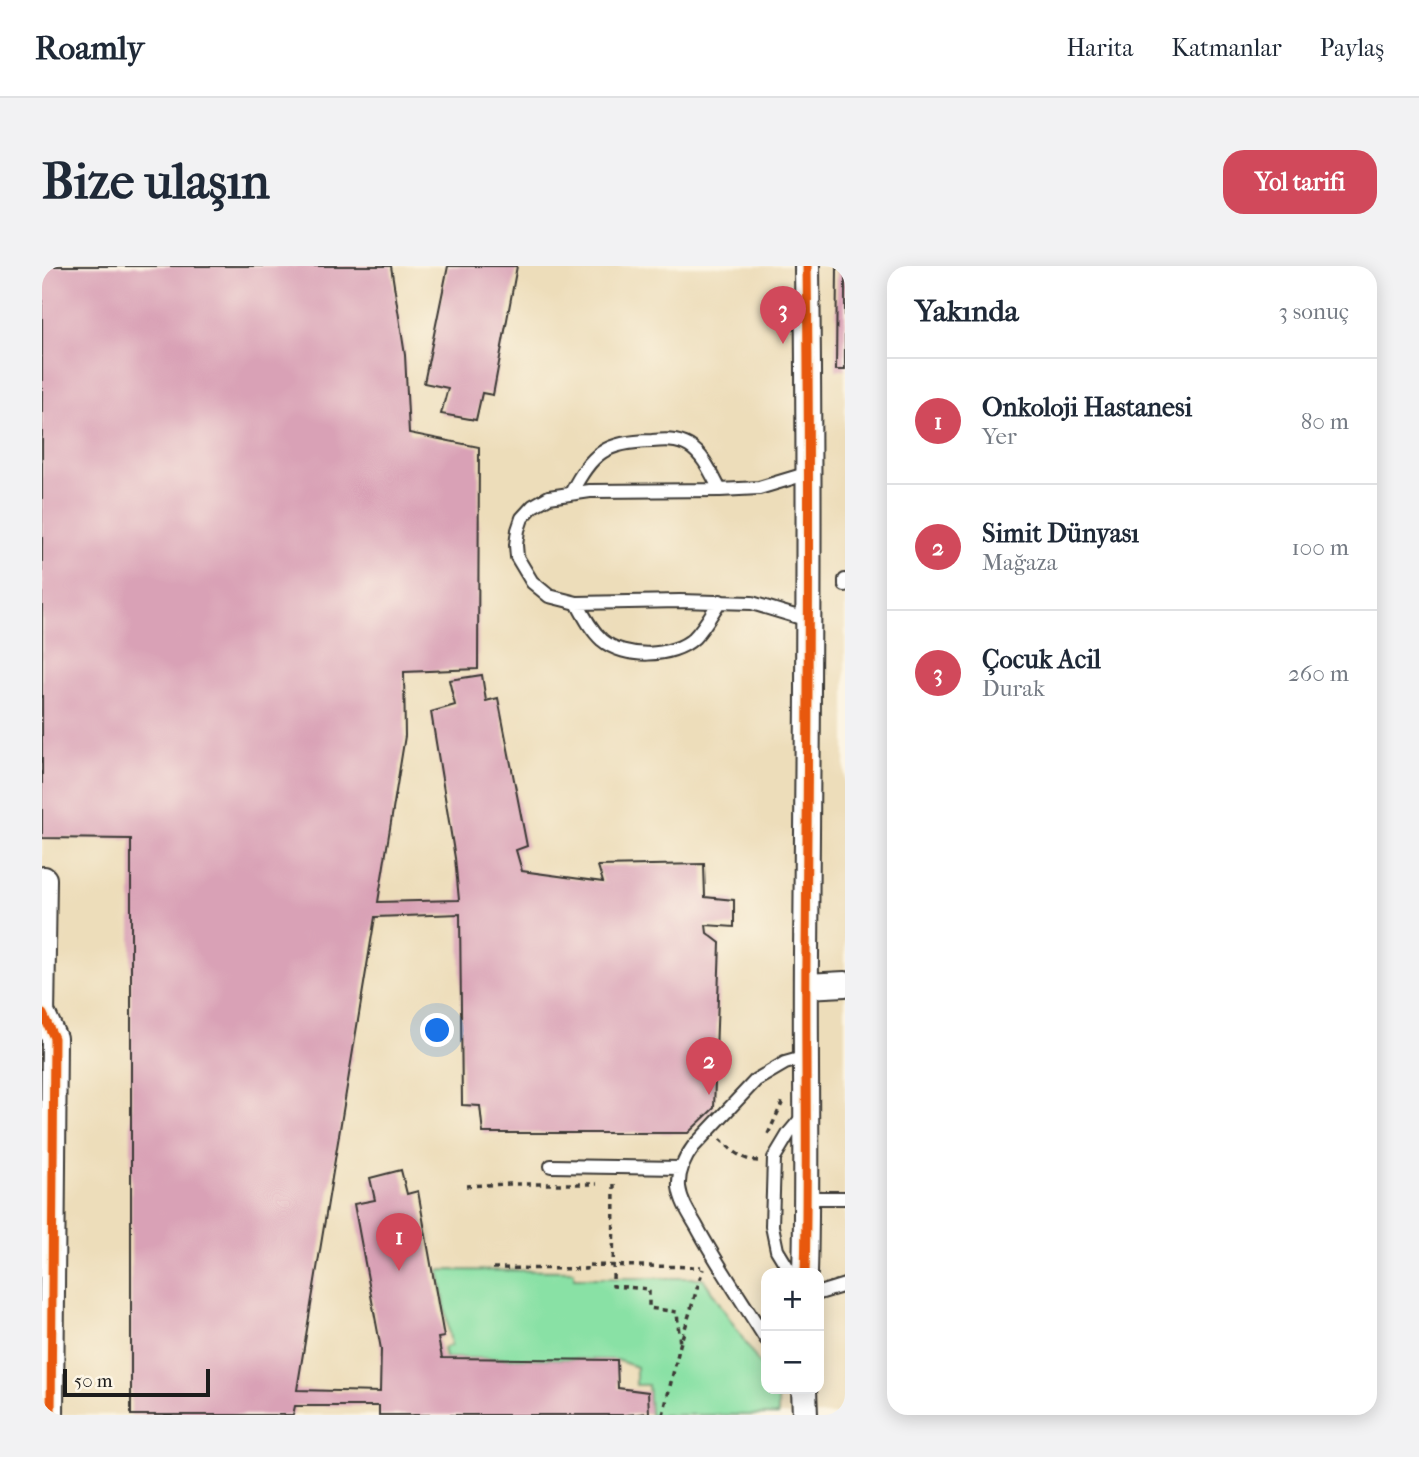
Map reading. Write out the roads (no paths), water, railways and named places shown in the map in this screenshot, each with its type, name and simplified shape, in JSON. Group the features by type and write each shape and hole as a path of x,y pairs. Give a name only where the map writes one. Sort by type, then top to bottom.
{"street":[{"path":"805,1268 809,472 807,266"},
{"path":"44,880 43,1016 54,1038 51,1415"},
{"path":"806,986 845,984"},
{"path":"804,1394 804,1415"}],"lane":[{"path":"571,493 585,470 605,449 624,442 670,440 680,442 697,452 720,490"},
{"path":"808,620 752,603 577,603 549,596 532,583 517,557 516,545 522,518 533,506 549,497 590,491 759,488 809,472"},
{"path":"577,603 591,627 609,645 632,652 658,653 678,648 696,636 720,601"},
{"path":"761,1331 710,1252 684,1203 679,1185 681,1168 693,1147 757,1080 785,1063 806,1057"},
{"path":"788,1268 777,1250 772,1226 774,1158 789,1133 807,1112"},
{"path":"551,1166 681,1168"},
{"path":"807,1198 845,1198"},
{"path":"824,1291 845,1285"}],"place":[{"name":"Çocuk Acil","path":"783,344"},
{"name":"Simit Dünyası","path":"709,1095"},
{"name":"Onkoloji Hastanesi","path":"399,1271"}]}
